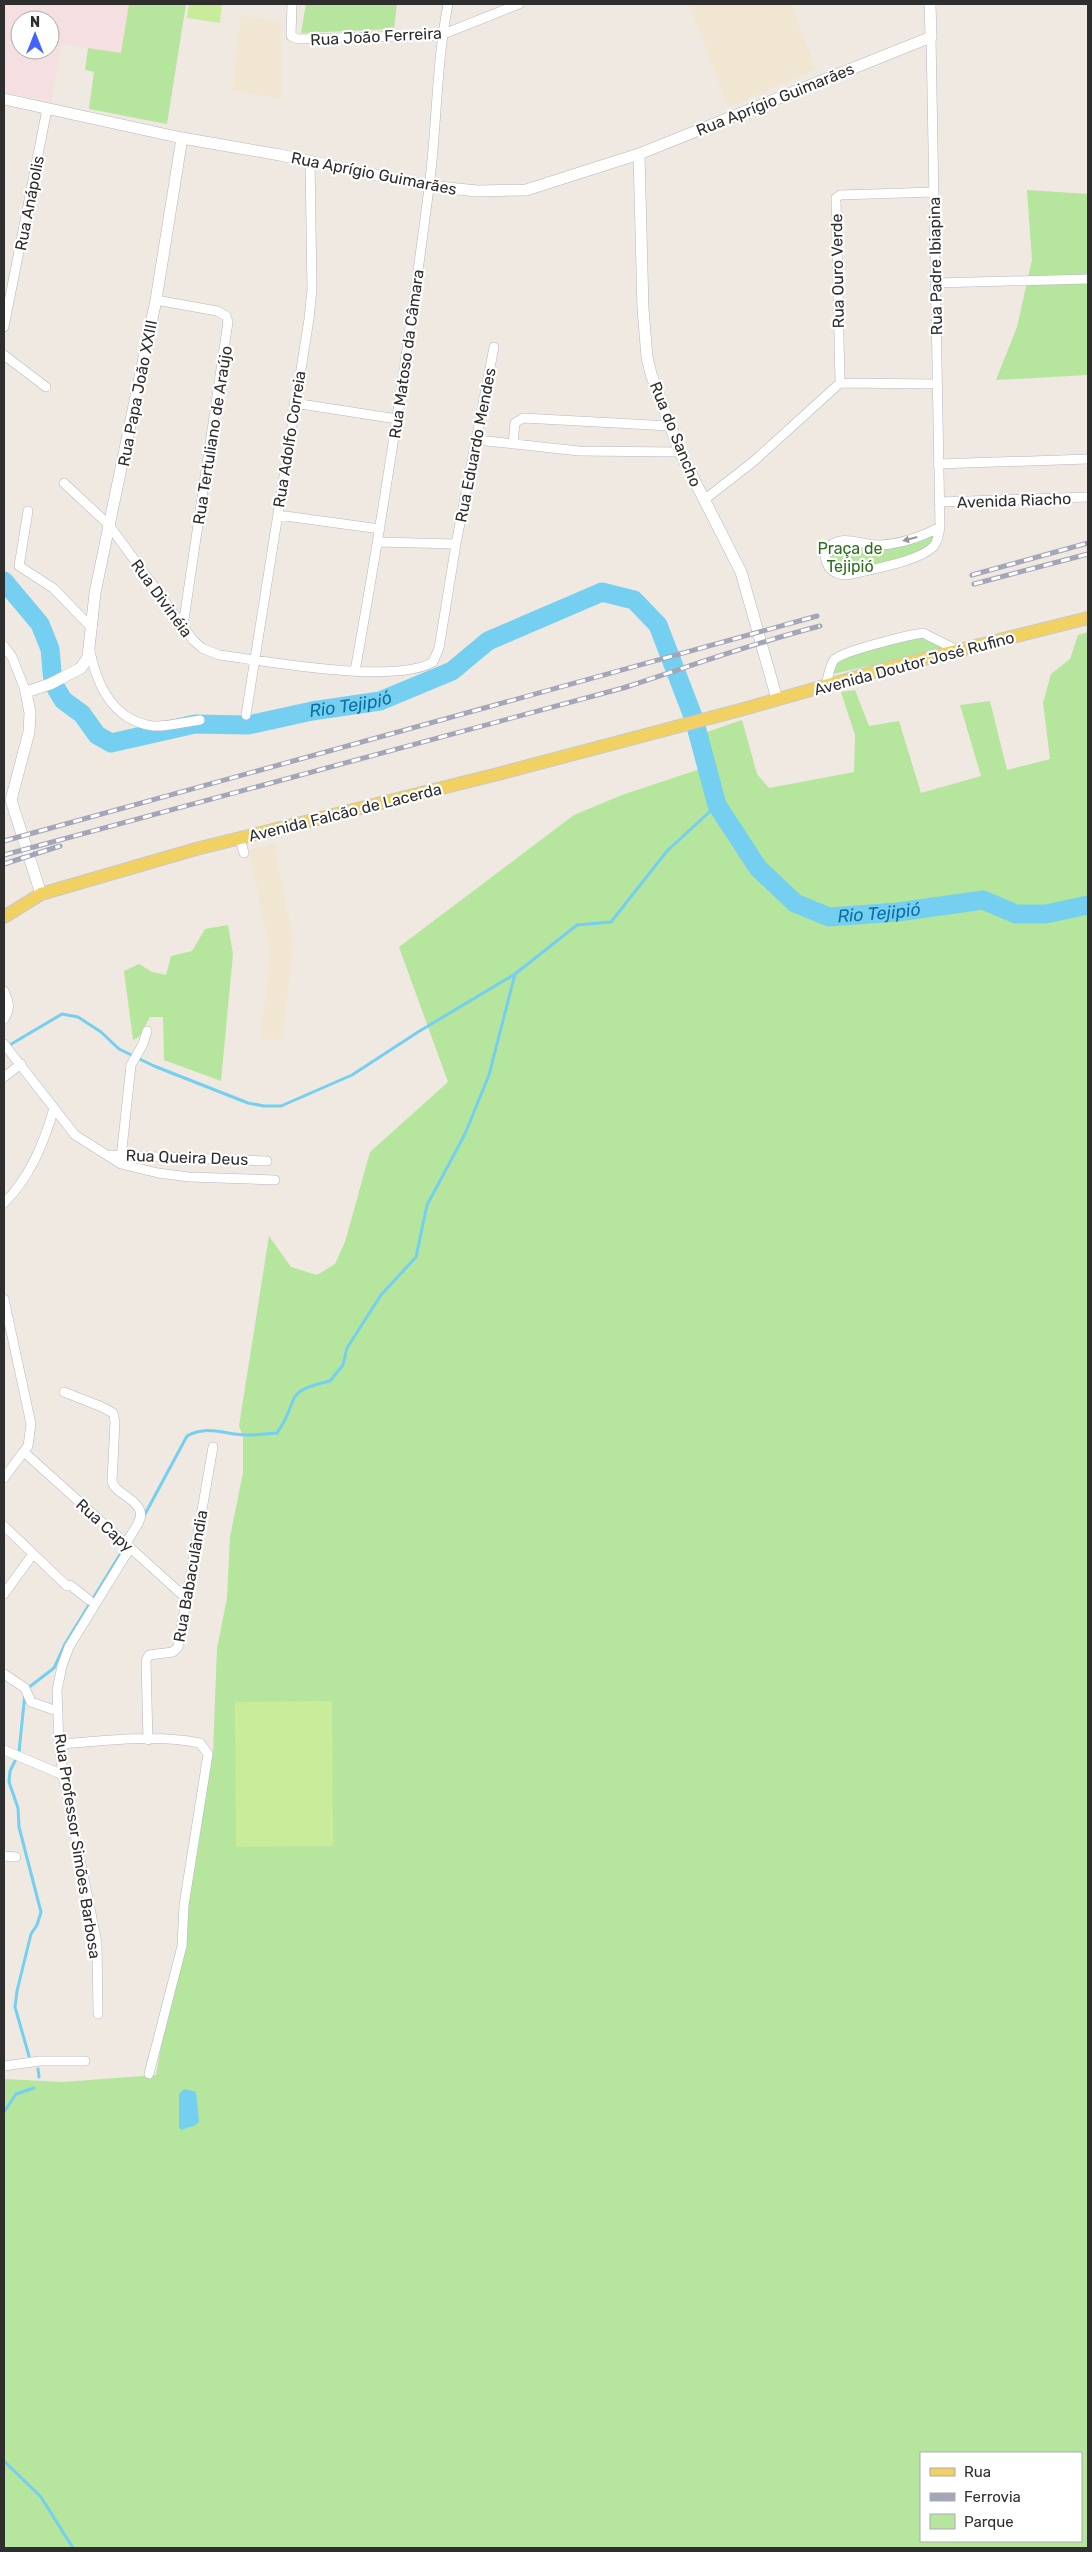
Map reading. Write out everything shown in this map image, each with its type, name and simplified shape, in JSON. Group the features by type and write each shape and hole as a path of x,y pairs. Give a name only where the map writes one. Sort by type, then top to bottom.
{"main road":[{"name":"Avenida Doutor José Rufino","path":"740,710 957,650 1088,618"},
{"name":"Avenida Falcão de Lacerda","path":"4,917 41,894 240,838 740,710"}],"street":[{"name":"Rua João Ferreira","path":"292,4 290,32 294,38 298,39 442,35 519,4"},
{"name":"Rua Matoso da Câmara","path":"354,671 378,542 430,186 442,35 448,4"},
{"name":"Rua Padre Ibiapina","path":"930,4 940,528"},
{"name":"Rua Aprígio Guimarães","path":"4,98 44,105 182,138 310,161 430,186 477,192 526,190 639,154 931,37"},
{"name":"Rua Anápolis","path":"4,327 44,105"},
{"name":"Rua Papa João XXIII","path":"182,138 156,300 95,593 90,648 95,676 102,690 125,716 155,726 200,720"},
{"name":"Rua do Sancho","path":"639,154 647,357 680,452 741,572 777,699"},
{"name":"Rua Adolfo Correia","path":"246,715 256,660 294,403 309,319 312,289 310,161"},
{"name":"Rua Ouro Verde","path":"840,383 836,198 840,195 934,192"},
{"path":"935,284 1088,279"},
{"name":"Rua Tertuliano de Araújo","path":"156,300 217,311 226,316 228,322 183,626"},
{"name":"Rua Eduardo Mendes","path":"354,671 390,673 415,669 433,662 439,648 456,544 494,347"},
{"path":"4,355 46,387"},
{"path":"704,500 754,461 840,383 937,384"},
{"path":"294,403 397,419"},
{"path":"513,444 516,423 523,418 670,426"},
{"path":"477,440 579,451 680,452"},
{"path":"938,464 1088,458"},
{"name":"Rua Divinéia","path":"64,483 110,525 193,640 209,652 256,660 354,671"},
{"name":"Avenida Riacho","path":"939,502 1088,497"},
{"path":"28,511 19,566 52,588 92,628"},
{"path":"278,515 380,528"},
{"path":"940,528 937,541 928,550 881,567 848,575 836,574 830,571 825,559 825,551 835,542 853,541 878,545 895,543 925,535 940,528"},
{"name":"Rua Eduardo Mendes","path":"378,542 456,544"},
{"path":"826,686 831,666 838,657 869,647 924,634 957,650"},
{"path":"4,646 12,657 26,692 30,713 23,758 7,802 41,894"},
{"name":"Rua Papa João XXIII","path":"26,692 50,684 81,668 90,648"},
{"path":"240,838 244,853"},
{"path":"4,991 9,1010 4,1019"},
{"path":"121,1164 133,1060 141,1048 147,1031"},
{"name":"Rua Queira Deus","path":"4,1044 75,1135 121,1164 158,1173 190,1177 275,1180"},
{"path":"4,1077 21,1064"},
{"path":"4,1203 33,1164 48,1130 54,1108"},
{"name":"Rua Queira Deus","path":"106,1155 122,1154 267,1161"},
{"path":"4,1299 30,1414 30,1434 24,1452 5,1473"},
{"name":"Rua Professor Simões Barbosa","path":"64,1392 102,1406 113,1413 115,1444 112,1482 116,1489 138,1504 141,1509 128,1546 69,1647 62,1666 57,1711 63,1775 96,1936 98,2014"},
{"name":"Rua Babaculândia","path":"148,1740 147,1657 177,1650 213,1448"},
{"name":"Rua Capy","path":"24,1452 187,1598"},
{"path":"4,1526 67,1586 70,1585 81,1591 90,1600"},
{"path":"4,1594 33,1554"},
{"path":"4,1674 25,1688 31,1702 57,1711"},
{"path":"59,1744 148,1740 200,1742 208,1754 184,1906 182,1946 149,2074"},
{"path":"4,1750 63,1775"},
{"path":"4,1856 16,1856"},
{"path":"4,2066 45,2061 84,2061"}],"shaded area":[{"path":"4,4 129,4 121,53 61,44 60,50 60,10 10,10 10,60 58,60 51,102 4,92"},
{"path":"689,4 791,4 816,69 728,107"},
{"path":"241,15 281,22 281,99 232,90"},
{"path":"274,844 293,938 283,1040 261,1039 271,943 268,943 249,850"}],"green space":[{"path":"129,4 186,4 167,124 89,109 94,72 85,70 88,48 121,53"},
{"path":"189,4 222,4 220,23 187,18"},
{"path":"306,4 397,4 394,29 301,33"},
{"path":"1027,190 1088,194 1088,375 996,380 1017,327 1032,260"},
{"name":"Praça de Tejipió","path":"940,530 926,554 837,575 826,560 830,545 836,541 880,544"},
{"path":"1088,632 1088,2548 4,2548 4,2079 63,2082 156,2075 213,1753 217,1649 227,1598 230,1537 243,1473 243,1436 239,1426 269,1236 291,1267 317,1275 335,1264 345,1242 370,1152 448,1082 399,947 574,815 622,795 703,768 707,732 742,720 757,774 769,788 854,772 855,735 841,692 855,690 869,726 899,721 921,793 981,776 960,705 990,701 1007,770 1050,759 1043,703 1051,674 1070,659 1078,635"},
{"path":"924,634 948,648 892,667 868,666 829,675 833,663 848,653"},
{"path":"228,925 233,954 221,1081 164,1060 163,1017 150,1017 139,1037 133,1040 124,971 139,964 152,972 166,975 171,956 192,951 205,929"},
{"path":"332,1701 333,1846 236,1847 235,1702"}],"water":[{"path":"184,2089 196,2092 199,2121 196,2125 181,2130 179,2127 179,2094"}],"waterway":[{"name":"Rio Tejipió","path":"4,581 40,624 50,649 53,683 63,700 82,714 97,735 111,743 195,724 248,725 312,711 380,701 452,671 488,641 602,592 634,600 658,625 694,719 717,805 758,868 795,903 829,917 898,912 983,900 1016,914 1046,914 1088,905"},
{"path":"8,1046 62,1014 78,1017 101,1032 119,1049 154,1066 248,1103 264,1106 281,1106 352,1075 418,1032 515,974 577,925 611,922 667,851 717,805"},
{"path":"144,1516 187,1436 202,1431 245,1435 277,1433 298,1394 304,1389 330,1381 343,1365 347,1348 381,1295 416,1257 427,1205 465,1134 489,1075 515,974"},
{"path":"19,1752 25,1693 28,1688 54,1668 65,1644 124,1548"},
{"path":"16,1759 10,1771 9,1782 18,1808 19,1827 41,1912 37,1925 31,1934 15,2007 29,2056"},
{"path":"38,2069 39,2077"},
{"path":"4,2112 16,2094 34,2088"},
{"path":"4,2461 41,2497 73,2548"}],"railway":[{"path":"972,575 1088,543"},
{"path":"974,584 1088,554"},
{"path":"4,841 817,616"},
{"path":"4,855 623,688 745,648 820,626"},
{"path":"4,864 60,846"}]}
